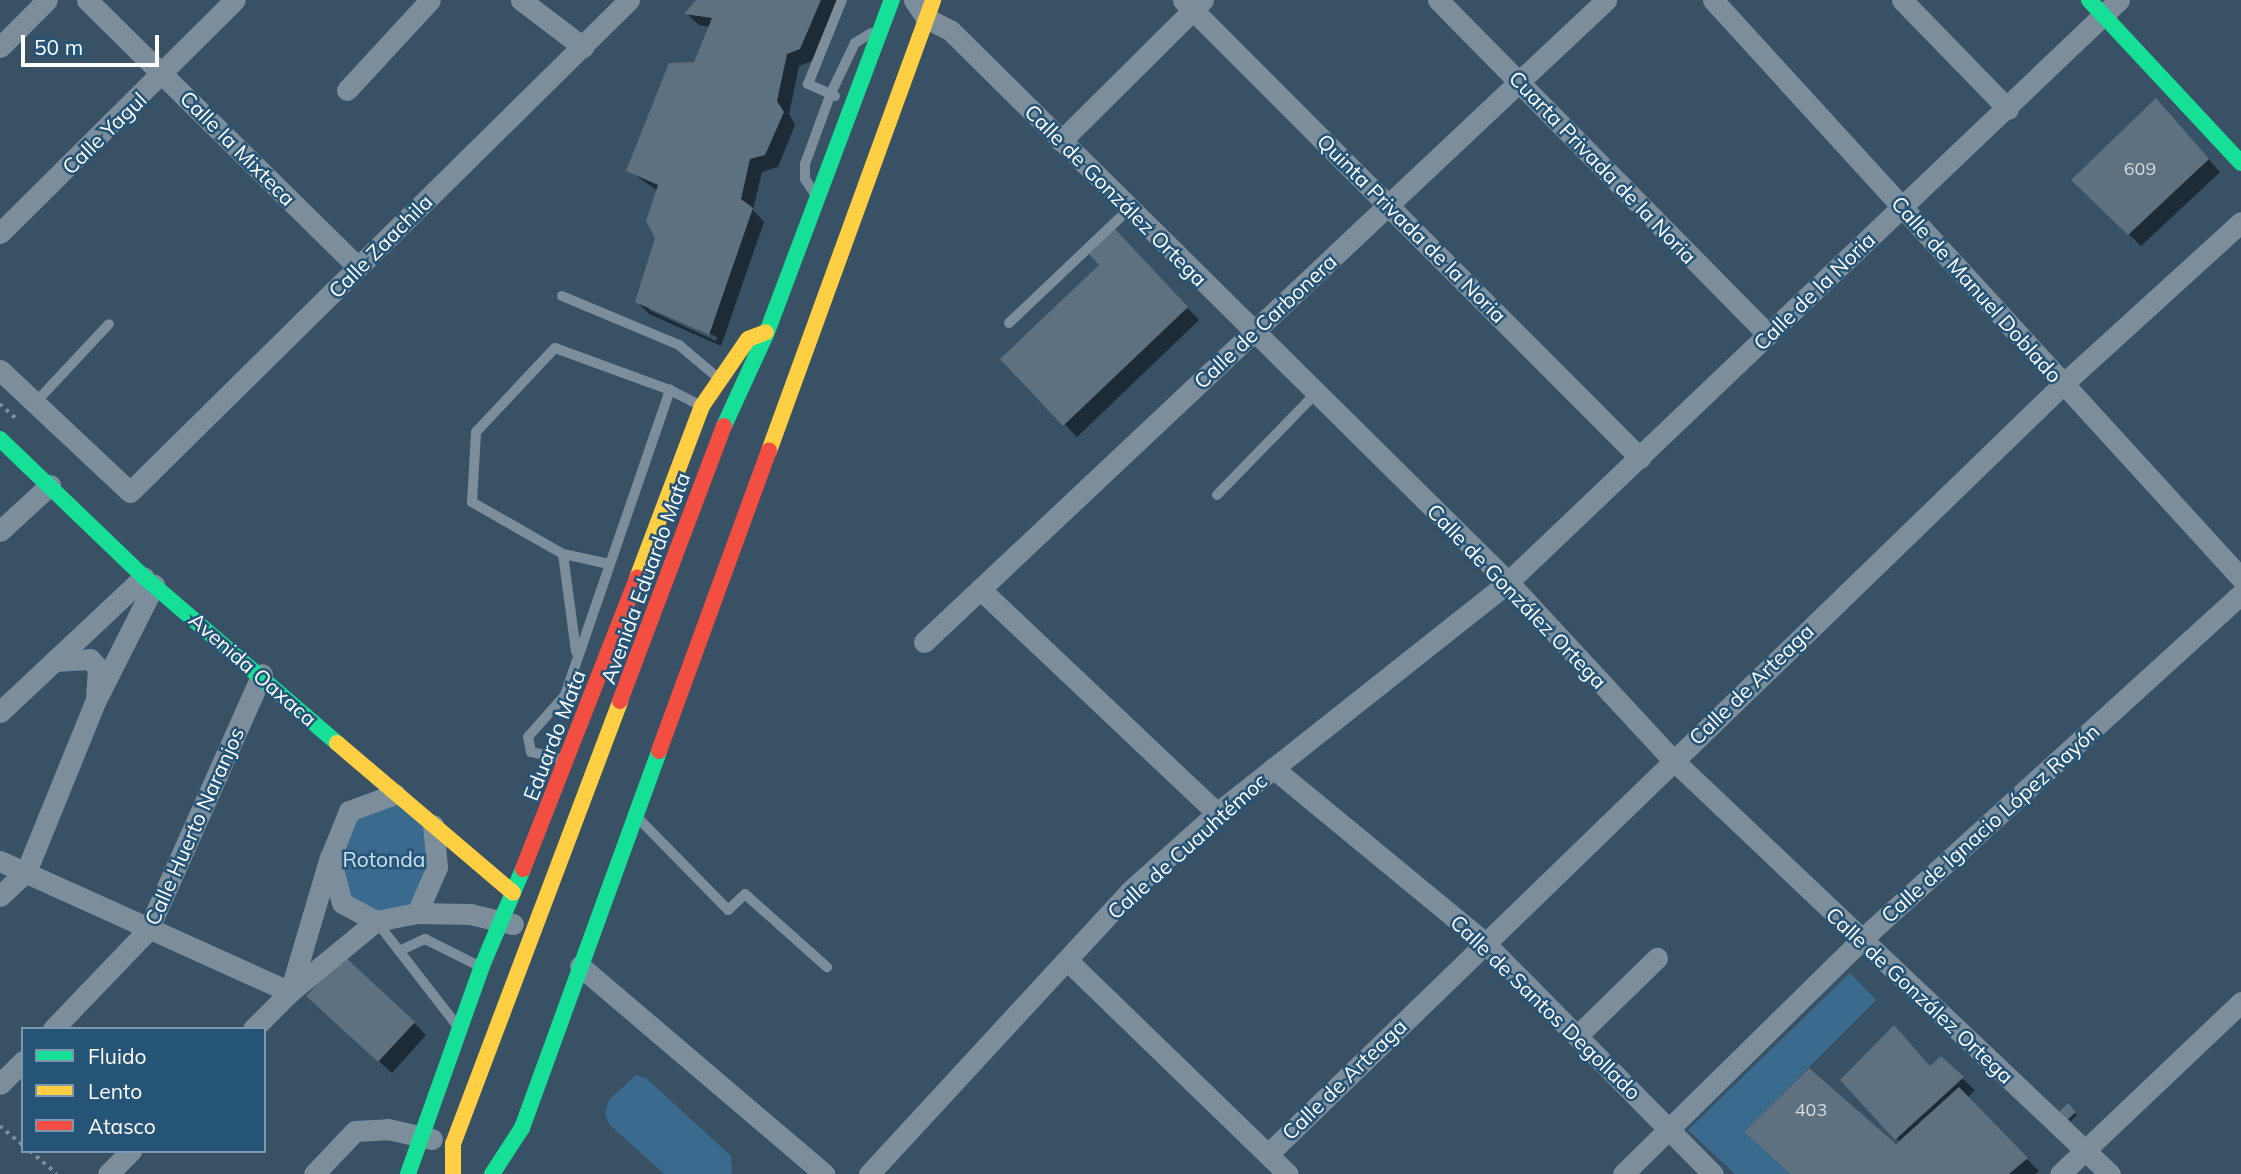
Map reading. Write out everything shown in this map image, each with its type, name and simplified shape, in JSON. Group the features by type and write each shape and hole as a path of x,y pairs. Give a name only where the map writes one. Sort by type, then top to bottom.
{"main road":[{"name":"Avenida Eduardo Mata","path":"453,1174 453,1143 739,387 767,332 850,103 892,0"},
{"path":"2096,8 2241,163"},
{"path":"505,1174 930,9"},
{"name":"Eduardo Mata","path":"408,1174 482,967 569,760 702,406 748,339 767,332"},
{"path":"739,387 761,397 772,411 769,429 741,497 741,528"},
{"name":"Avenida Oaxaca","path":"0,439 149,581 262,674 395,794 513,892"},
{"path":"492,1174 522,1128"},
{"path":"443,1174 453,1143"}],"street":[{"path":"0,47 47,0"},
{"name":"Calle la Mixteca","path":"87,0 358,267"},
{"name":"Calle Yagul","path":"0,233 163,75 235,0"},
{"path":"346,90 430,0"},
{"path":"521,0 583,47"},
{"name":"Calle Zaachila","path":"35,403 130,492 629,0"},
{"path":"914,0 930,9"},
{"name":"Cuarta Privada de la Noria","path":"1438,0 1768,335"},
{"name":"Calle de Carbonera","path":"925,642 1606,0"},
{"name":"Calle de Manuel Doblado","path":"1713,0 2241,578"},
{"path":"1902,0 2008,109"},
{"name":"Calle de la Noria","path":"1507,582 2008,109 2096,8 2119,0"},
{"path":"1061,141 1192,4"},
{"name":"Quinta Privada de la Noria","path":"1192,4 1640,458"},
{"name":"Calle de González Ortega","path":"930,9 1507,582 1673,760 2110,1174"},
{"name":"Calle de Arteaga","path":"1268,1154 2062,385 2241,222"},
{"path":"0,370 35,403"},
{"path":"0,531 50,485"},
{"path":"0,712 54,661 149,581"},
{"path":"0,896 26,872 96,700 149,581"},
{"name":"Calle de Cuauhtémoc","path":"869,1174 1130,891 1217,813 1507,582"},
{"path":"980,589 1217,813"},
{"name":"Calle de Ignacio López Rayón","path":"1623,1174 1861,940 2241,594"},
{"path":"54,661 90,659 99,668 96,700"},
{"name":"Calle Huerto Naranjos","path":"56,1027 148,930 262,674"},
{"name":"Calle de Santos Degollado","path":"1273,768 1485,942 1579,1034 1713,1174"},
{"path":"290,992 330,858 349,811 395,794"},
{"path":"417,913 437,867 433,825"},
{"path":"330,858 342,903 376,922"},
{"path":"0,861 290,992"},
{"path":"255,1027 290,992 376,922 417,913 470,914 503,920 535,932"},
{"path":"1579,1034 1657,958"},
{"path":"1068,961 1288,1174"},
{"path":"580,966 824,1174"},
{"path":"2060,1174 2241,1002"},
{"path":"0,1084 21,1063"},
{"path":"314,1174 355,1131 388,1129 453,1143"},
{"path":"108,1174 129,1153"}],"lane":[{"path":"842,0 808,84 850,103"},
{"path":"817,197 804,179 805,164 831,93 855,43 881,29"},
{"path":"1009,323 1129,209"},
{"path":"562,296 678,345 719,379 739,387"},
{"path":"35,403 109,324"},
{"path":"609,564 563,554 472,502 472,456 478,425 555,348 670,390 702,406"},
{"path":"569,760 531,752 528,737 565,695 576,654 670,390"},
{"path":"1217,495 1317,392"},
{"path":"563,554 576,654"},
{"path":"565,695 589,705"},
{"path":"636,815 728,910 745,894 827,967"},
{"path":"376,922 460,1030"},
{"path":"399,951 425,939 482,967"}],"path":[{"path":"0,1126 21,1143"},
{"path":"32,1153 57,1174"}],"green space":[{"name":"Rotonda","path":"397,796 430,826 435,867 413,909 378,917 344,901 332,860 351,813"},
{"path":"1850,973 1876,1000 1744,1132 1790,1174 1735,1174 1688,1130"},
{"path":"636,1075 647,1079 731,1156 732,1174 664,1174 609,1124 605,1113 609,1100"}],"building":[{"path":"696,0 821,0 800,49 787,54 777,101 784,112 765,155 750,159 741,199 753,208 709,335 635,302 655,238 646,221 658,185 626,171 669,63 694,62 712,18 684,14"},
{"path":"2156,98 2209,159 2128,235 2071,180"},
{"path":"1115,229 1188,307 1063,426 1000,359 1099,265 1089,254"},
{"path":"344,956 415,1022 378,1062 306,996"},
{"path":"1894,1025 1930,1066 1941,1056 1964,1077 1895,1140 1840,1080"},
{"path":"1809,1068 1896,1144 1959,1087 2028,1158 2009,1174 1790,1174 1744,1132"},
{"path":"2068,1103 2076,1112 2067,1120 2059,1112"}],"traffic: fast":[{"path":"724,426 767,332 892,0"},
{"path":"2089,0 2241,163"},
{"path":"0,439 144,577 337,743"},
{"path":"492,1174 522,1128 659,751"},
{"path":"408,1174 482,966 523,869"}],"traffic: slow":[{"path":"769,451 933,0"},
{"path":"637,578 702,406 748,339 766,332"},
{"path":"453,1174 453,1144 620,701"},
{"path":"337,743 513,893"}],"traffic: jam":[{"path":"620,701 724,426"},
{"path":"659,751 769,451"},
{"path":"523,869 637,578"}]}
